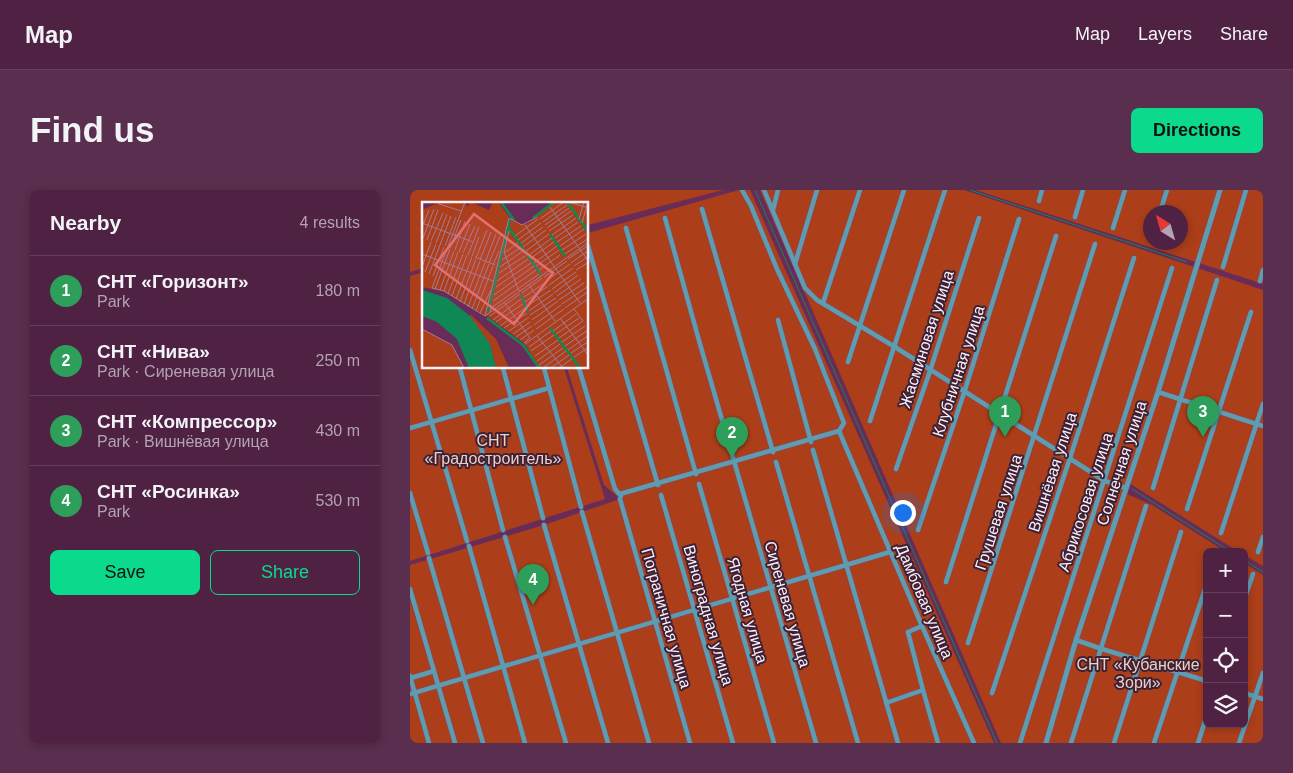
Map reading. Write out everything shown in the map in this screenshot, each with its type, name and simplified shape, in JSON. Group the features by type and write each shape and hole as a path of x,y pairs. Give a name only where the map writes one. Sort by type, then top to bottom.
{"street":[{"path":"579,369 614,490 620,496 657,483 773,452 839,431 844,423 841,413 815,349 777,269 751,206 742,190"},
{"path":"764,190 805,288 823,304 895,347 964,393 999,413 1105,481 1126,488"},
{"path":"772,211 778,190"},
{"path":"795,264 818,190"},
{"path":"823,304 860,190"},
{"path":"848,362 904,190"},
{"path":"870,421 945,190"},
{"path":"1038,201 1042,190"},
{"path":"1075,217 1083,190"},
{"path":"1113,228 1125,190"},
{"path":"1162,205 1167,190"},
{"name":"Солнечная улица","path":"1046,743 1076,640 1158,392 1220,190"},
{"path":"1223,267 1246,190"},
{"path":"702,209 773,452"},
{"name":"Сиреневая улица","path":"665,218 816,743"},
{"name":"Жасминовая улица","path":"896,469 930,371 978,218"},
{"name":"Клубничная улица","path":"918,530 1020,219"},
{"path":"626,228 696,474"},
{"path":"946,582 1056,236"},
{"name":"Грушевая улица","path":"968,643 1095,244"},
{"path":"589,249 657,483"},
{"name":"Вишнёвая улица","path":"992,693 1134,258"},
{"name":"Абрикосовая улица","path":"1020,743 1172,268"},
{"path":"1260,281 1263,270"},
{"path":"1153,488 1217,280"},
{"path":"1187,509 1251,312"},
{"path":"778,320 810,441"},
{"path":"410,350 430,422 467,540"},
{"path":"460,369 502,528"},
{"path":"502,369 542,518"},
{"path":"544,369 582,512 648,743"},
{"path":"410,428 550,388"},
{"path":"1158,392 1263,426"},
{"path":"1221,532 1263,404"},
{"name":"Дамбовая улица","path":"839,431 974,743"},
{"path":"813,450 898,743"},
{"path":"776,462 858,743"},
{"name":"Ягодная улица","path":"699,484 774,743"},
{"path":"410,493 483,743"},
{"name":"Виноградная улица","path":"661,495 733,743"},
{"name":"Пограничная улица","path":"620,496 690,743"},
{"path":"1071,743 1146,506"},
{"path":"545,527 608,743"},
{"path":"1114,743 1181,532"},
{"path":"1258,552 1263,537"},
{"path":"505,538 566,743"},
{"path":"470,549 525,743"},
{"path":"412,693 890,552"},
{"path":"1246,593 1253,574"},
{"path":"410,589 455,743"},
{"path":"1154,743 1204,593"},
{"path":"922,626 908,632 922,690 938,743"},
{"path":"1076,640 1203,680"},
{"path":"430,743 412,693 410,677 434,671"},
{"path":"1239,743 1263,674"},
{"path":"886,704 922,690"},
{"path":"1248,694 1263,699"},
{"path":"1198,743 1203,727"}],"green space":[{"path":"410,190 723,190 589,225 589,202 422,202 422,269 410,272"},
{"path":"739,190 750,190 994,743 455,743 410,589 410,565 544,525 620,499 604,485 567,369 589,369 589,233"},
{"name":"СНТ «Кубанские Зори»","path":"760,190 964,190 1263,290 1263,566 1248,557 1248,548 1233,548 1129,483 1125,493 1152,505 1220,548 1203,548 1203,728 1248,728 1248,566 1263,575 1263,743 1001,743"},
{"path":"976,190 1263,190 1263,284 1159,250 1188,250 1188,205 1143,205 1143,245"},
{"name":"СНТ «Градостроитель»","path":"422,273 422,369 564,369 605,499 410,561 410,276"},
{"path":"410,599 453,743 410,743"}],"waterway":[{"path":"755,190 997,743"},
{"path":"970,190 1187,262"},
{"path":"1132,489 1225,548"},
{"path":"1248,563 1263,572"}],"place":[{"name":"СНТ «Горизонт»","path":"1005,437"},
{"name":"СНТ «Компрессор»","path":"1203,437"},
{"name":"СНТ «Нива»","path":"732,458"},
{"name":"СНТ «Росинка»","path":"533,605"}]}
